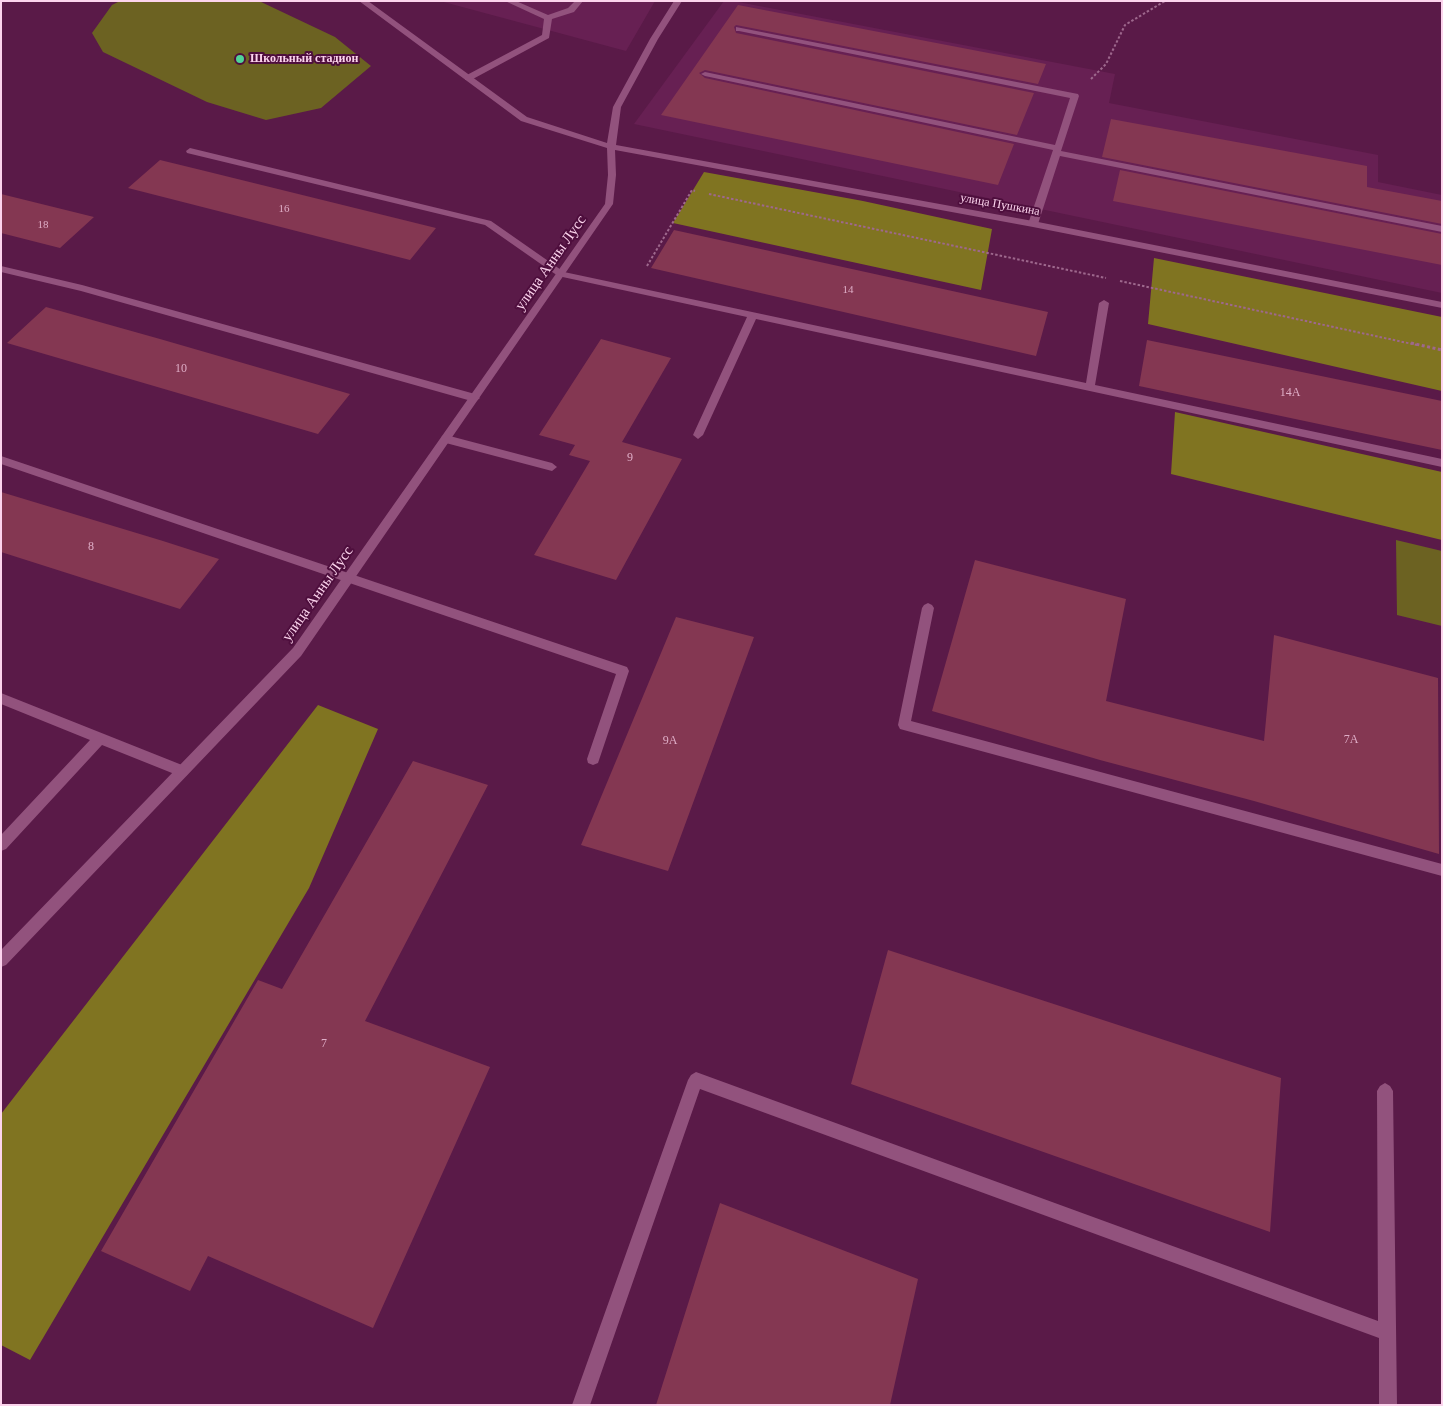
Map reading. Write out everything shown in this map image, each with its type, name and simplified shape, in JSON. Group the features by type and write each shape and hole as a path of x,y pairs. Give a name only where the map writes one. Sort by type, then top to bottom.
{"street":[{"name":"улица Пушкина","path":"363,1 524,119 611,146 1033,224 1442,304"},
{"path":"509,1 548,18 571,10 579,1"},
{"path":"611,146 617,106 654,39 678,1"},
{"path":"468,78 546,36 548,18"},
{"path":"739,29 1075,96 1033,224"},
{"path":"705,74 1442,230"},
{"name":"улица Анны Лусс","path":"1,960 297,652 609,204 612,175 611,146"},
{"path":"190,151 488,223 562,274 1442,463"},
{"path":"1,269 82,288 475,398"},
{"path":"1090,387 1104,303"},
{"path":"698,435 752,316"},
{"path":"446,439 552,467"},
{"path":"1,460 623,671 593,759"},
{"path":"928,608 904,725 1442,870"},
{"path":"1,698 182,771"},
{"path":"1,845 100,738"},
{"path":"581,1405 696,1080 1387,1333"},
{"path":"1385,1091 1388,1405"}],"path":[{"path":"1075,96 1106,64 1125,25 1165,1"},
{"path":"634,289 692,190 1442,350"}],"shaded area":[{"name":"Школьный стадион","path":"120,1 259,1 335,37 371,66 321,108 266,120 207,102 103,52 92,33 112,5"},
{"path":"440,1 655,1 626,51"},
{"path":"724,1 733,1 1115,74 1109,103 1378,155 1378,182 1442,195 1442,293 634,124"},
{"path":"704,172 863,201 992,229 981,290 673,223"},
{"path":"1154,258 1442,317 1442,391 1148,324"},
{"path":"1175,412 1442,472 1442,540 1171,474"},
{"path":"1396,540 1442,551 1442,626 1397,615"},
{"path":"318,705 378,729 309,888 30,1360 1,1345 1,1114"}],"building":[{"path":"738,5 1046,64 1038,84 736,25 734,27 736,33 1034,93 1017,135 705,70 699,73 705,78 1014,144 998,185 661,115"},
{"path":"1111,119 1367,166 1367,187 1442,201 1442,224 1102,157"},
{"path":"160,160 436,228 410,260 128,188"},
{"path":"1120,170 1442,234 1442,265 1113,201"},
{"path":"1,194 94,217 60,248 1,233"},
{"path":"674,230 1048,312 1036,356 651,268"},
{"path":"46,307 350,394 318,434 7,343"},
{"path":"601,339 671,358 622,442 682,459 616,580 534,555 590,461 569,455 575,445 539,435"},
{"path":"1147,340 1442,401 1442,450 1139,386"},
{"path":"1,492 219,559 180,609 1,552"},
{"path":"975,560 1126,599 1106,701 1264,741 1274,635 1438,678 1439,854 1254,801 1100,760 932,711"},
{"path":"676,617 754,637 668,871 581,845"},
{"path":"413,761 488,785 365,1021 490,1067 373,1328 208,1256 190,1291 101,1251 258,980 282,989"},
{"path":"888,950 1281,1078 1270,1232 851,1084"},
{"path":"720,1203 918,1279 890,1405 656,1405"}],"place":[{"name":"Школьный стадион","path":"240,59"}]}
